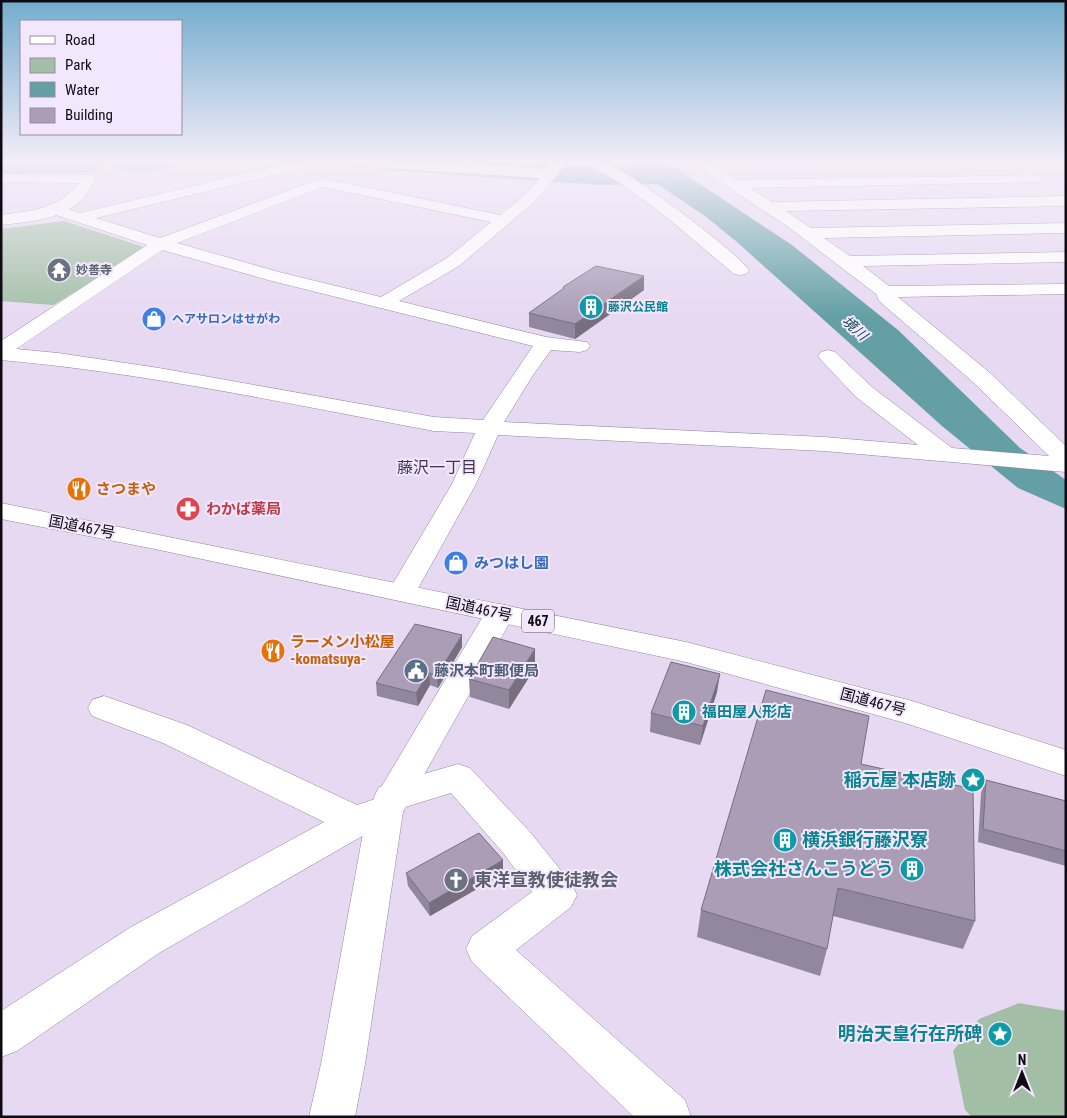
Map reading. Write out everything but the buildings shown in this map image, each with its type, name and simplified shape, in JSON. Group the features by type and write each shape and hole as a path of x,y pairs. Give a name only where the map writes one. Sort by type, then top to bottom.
{"main road":[{"path":"1,220 33,213"},
{"path":"64,213 160,244 274,276 546,343 580,346"},
{"path":"78,218 97,213"},
{"path":"1,352 160,244 241,213"},
{"path":"470,213 502,220"},
{"path":"383,304 453,262 511,213"},
{"path":"671,213 693,229 740,270"},
{"path":"779,213 847,261 886,292 1066,289"},
{"path":"809,233 1066,228"},
{"path":"847,261 1066,257"},
{"path":"886,292 886,297 981,377 1018,415 1058,463"},
{"path":"402,592 464,484 489,428 523,374 546,343"},
{"path":"1,352 96,364 240,387 405,420 450,426 824,444 1058,463"},
{"path":"828,356 864,392 954,456"},
{"name":"国道467号","path":"1,511 402,592 686,652 912,713 1066,763"},
{"path":"332,1117 343,1064 378,810 500,613"},
{"path":"104,708 378,810"},
{"path":"1,1036 145,940 378,810 458,777 517,843 557,894 486,949 668,1117"}],"green space":[{"name":"妙善寺","path":"64,221 147,248 53,305 1,301 1,276 4,274 1,273 1,229"},
{"path":"1019,1003 1066,1011 1066,1117 972,1117 965,1110 953,1051 979,1019"}],"water":[{"name":"境川","path":"701,213 744,213 792,245 898,330 1020,448 1066,480 1066,509 1018,488 942,426 737,242"}],"place":[{"name":"妙善寺","path":"59,270"},
{"name":"藤沢公民館","path":"591,307"},
{"name":"ヘアサロンはせがわ","path":"154,319"},
{"name":"さつまや","path":"79,489"},
{"name":"わかば薬局","path":"188,509"},
{"name":"みつはし園","path":"456,563"},
{"name":"ラーメン小松屋 -komatsuya-","path":"273,651"},
{"name":"藤沢本町郵便局","path":"416,671"},
{"name":"福田屋人形店","path":"684,712"},
{"name":"稲元屋 本店跡","path":"973,780"},
{"name":"横浜銀行藤沢寮","path":"785,840"},
{"name":"株式会社さんこうどう","path":"912,869"},
{"name":"東洋宣教使徒教会","path":"456,880"},
{"name":"明治天皇行在所碑","path":"1000,1034"}],"district":[{"name":"藤沢一丁目","path":"437,467"}]}
